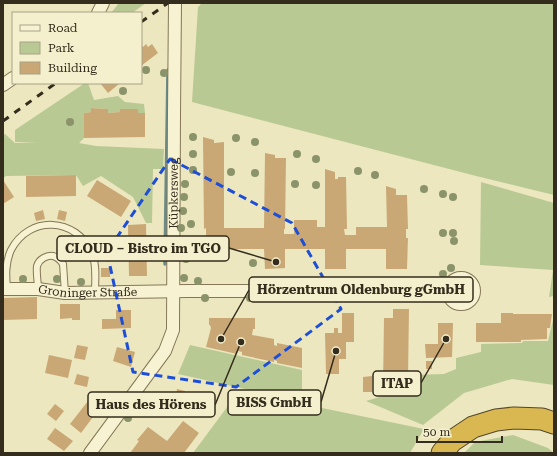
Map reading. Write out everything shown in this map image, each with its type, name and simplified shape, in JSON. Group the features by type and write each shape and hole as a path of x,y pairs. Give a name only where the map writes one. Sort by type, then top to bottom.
{"highway":[{"path":"442,453 452,441 473,428 496,420 514,418 542,419 554,423"},
{"path":"514,418 535,423 554,431"}],"street":[{"path":"98,12 103,3"},
{"name":"Küpkersweg","path":"90,453 165,351 173,330 175,3"},
{"path":"3,85 12,79"},
{"name":"Groninger Straße","path":"5,289 38,289 65,293 173,291 448,291"}],"lane":[{"path":"5,289 6,265 11,251 18,240 34,228 54,224 75,232 88,246 95,263 95,293"},
{"path":"38,289 37,266 46,256 53,256 63,264 65,293"}],"highlighted area":[{"path":"170,159 292,223 341,309 236,387 133,372 107,252"}],"green space":[{"path":"119,3 146,3 133,12 112,12"},
{"path":"202,3 554,3 554,195 192,102 198,7"},
{"path":"84,84 88,84 94,100 118,96 125,102 144,104 145,113 138,113 137,109 121,109 120,112 108,113 108,109 91,108 91,112 84,113 84,138 79,143 96,146 164,149 163,169 153,169 152,223 146,223 133,197 101,176 83,186 76,175 6,176 3,178 3,135 5,134 15,143 37,143 15,142 15,130"},
{"path":"481,182 554,203 554,296 549,297 553,270 480,265"},
{"path":"554,316 554,385 512,379 464,393 423,425 366,401 400,391 401,381 409,380 410,375 444,374 456,369 456,358 481,352 481,344 548,341"},
{"path":"190,345 302,370 302,402 178,374"},
{"path":"239,391 424,429 410,453 193,453"},
{"path":"513,435 548,448 554,453 464,453 475,442"}],"building":[{"path":"146,44 148,47 152,44 158,53 142,65 142,46 143,47"},
{"path":"101,84 119,84 108,93"},
{"path":"91,108 108,109 108,113 120,112 120,109 138,109 138,113 145,113 145,137 84,138 84,113 91,112"},
{"path":"203,137 214,140 214,143 224,142 224,228 264,228 265,153 275,155 275,158 286,158 284,234 294,234 294,220 317,220 317,227 325,227 325,169 335,172 335,179 338,179 338,177 346,177 347,229 344,229 345,235 356,235 356,227 387,227 386,186 396,189 396,195 407,195 407,269 386,269 386,249 346,249 346,269 325,269 325,249 285,249 285,268 265,269 264,249 204,249 206,228 204,229"},
{"path":"76,175 76,196 26,197 26,176"},
{"path":"3,180 14,197 3,204"},
{"path":"97,180 131,201 121,217 87,196"},
{"path":"43,210 45,219 36,221 34,213"},
{"path":"59,210 67,212 65,221 57,219"},
{"path":"146,224 147,276 129,276 128,225"},
{"path":"101,268 110,268 110,277 101,277"},
{"path":"37,297 37,319 3,320 3,298"},
{"path":"60,304 80,304 80,320 72,320 72,318 60,319"},
{"path":"393,309 409,309 408,378 399,378 399,387 383,387 384,318 393,318"},
{"path":"116,310 131,310 131,328 102,329 102,319 116,319"},
{"path":"342,313 354,313 354,342 346,342 346,359 339,359 339,374 326,374 325,333 334,333 334,328 338,328 338,333 342,333"},
{"path":"501,313 552,314 550,328 547,328 547,339 521,340 521,342 476,342 476,323 501,323"},
{"path":"209,318 255,318 255,329 253,329 252,335 274,339 274,345 277,346 277,343 302,348 302,368 277,363 277,361 274,360 274,362 242,355 242,352 238,351 237,354 206,347 211,328 209,325"},
{"path":"438,323 453,323 452,357 426,358 425,344 438,344"},
{"path":"77,345 88,347 85,360 74,358"},
{"path":"117,347 135,352 131,367 113,361"},
{"path":"49,355 72,360 68,378 45,373"},
{"path":"426,361 432,361 432,369 426,369"},
{"path":"77,374 89,377 87,387 74,384"},
{"path":"372,376 372,392 363,392 363,377"},
{"path":"177,389 185,391 185,396 176,395"},
{"path":"88,401 99,409 81,433 70,424"},
{"path":"55,404 64,411 56,421 47,414"},
{"path":"183,421 199,433 184,453 130,453 139,441 137,440 148,427 167,441"},
{"path":"55,428 73,441 64,451 47,439"}],"waterway":[{"path":"165,264 168,70"}],"railway":[{"path":"142,21 168,3"},
{"path":"3,121 55,84"}],"place":[{"name":"CLOUD – Bistro im TGO","path":"276,262"},
{"name":"Hörzentrum Oldenburg gGmbH","path":"221,339"},
{"name":"ITAP","path":"446,339"},
{"name":"Haus des Hörens","path":"241,342"},
{"name":"BISS GmbH","path":"336,351"}]}
